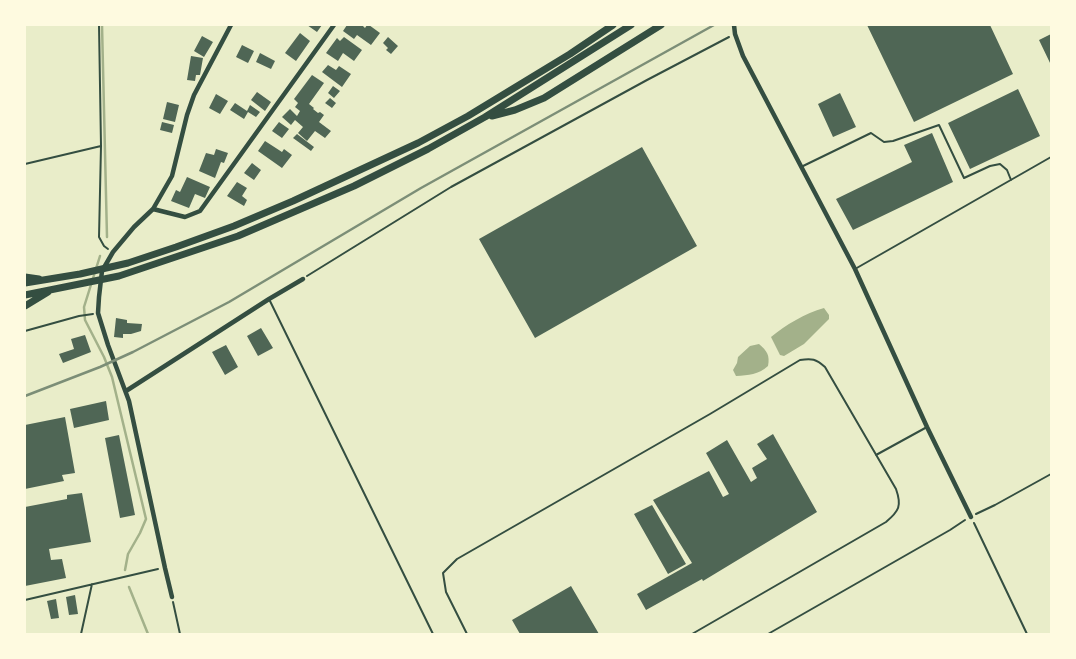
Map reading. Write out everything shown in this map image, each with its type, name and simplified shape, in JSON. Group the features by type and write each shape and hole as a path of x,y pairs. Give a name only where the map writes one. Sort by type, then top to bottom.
{"highway":[{"path":"25,284 128,263 226,229 293,201 418,142 468,116 570,54 613,25"},
{"path":"25,295 119,276 238,236 298,211 354,186 485,118 631,25"},
{"path":"485,118 515,110 544,98 662,25"},
{"path":"25,277 47,280"},
{"path":"25,306 54,289"}],"street":[{"path":"172,597 126,391 98,313 99,297 102,271 113,252 134,227 153,209 172,176 187,115 194,95 231,25"},
{"path":"153,209 185,217 200,211 334,25"},
{"path":"734,25 735,34 743,56 855,269 927,428 971,517"},
{"path":"126,391 303,279"}],"lane":[{"path":"801,166 871,133 884,142 893,141 939,125 964,178 990,166 1000,164 1006,170 1011,180"},
{"path":"855,269 1051,157"},
{"path":"269,299 433,634"},
{"path":"467,634 446,592 443,573 457,559 710,414 800,360 816,360 825,367 896,489 899,496 897,513 886,522 692,634"},
{"path":"876,455 927,428"}],"path":[{"path":"99,25 101,146 99,237 104,246 113,252"},
{"path":"303,279 451,187 735,34"},
{"path":"25,164 101,146"},
{"path":"25,331 89,315"},
{"path":"768,634 971,517 1051,474"},
{"path":"971,517 1027,634"},
{"path":"25,600 165,568"},
{"path":"81,634 92,584"},
{"path":"172,597 180,634"}],"shaded area":[{"path":"824,308 829,315 829,319 804,344 784,356 780,355 771,337 796,320"},
{"path":"759,344 767,354 769,359 768,366 757,373 736,376 733,370 738,357 750,346"}],"building":[{"path":"307,25 322,25 317,32"},
{"path":"347,25 362,25 365,28 369,25 380,33 371,45 357,35 354,39 343,31"},
{"path":"867,25 990,25 1013,74 914,122"},
{"path":"300,33 310,41 296,61 285,53"},
{"path":"1051,34 1051,65 1039,40"},
{"path":"202,36 213,42 204,57 194,51"},
{"path":"344,37 362,50 354,61 343,53 338,61 326,53 337,38 340,41"},
{"path":"388,37 398,46 391,54 386,50 388,48 383,43"},
{"path":"242,45 254,51 248,63 236,57"},
{"path":"260,53 275,61 271,69 256,62"},
{"path":"191,56 203,58 200,75 196,75 195,81 187,80"},
{"path":"328,65 336,70 339,66 351,74 342,87 322,72"},
{"path":"312,75 324,83 309,104 318,113 320,112 324,115 319,122 331,131 325,138 315,131 307,141 298,133 303,127 295,120 291,125 282,117 290,109 297,116 300,111 295,107 298,103 294,99"},
{"path":"333,86 340,91 334,98 328,93"},
{"path":"1018,89 1040,136 970,169 948,123"},
{"path":"257,92 271,102 265,111 251,100"},
{"path":"840,93 856,127 833,137 818,104"},
{"path":"216,94 228,101 220,114 209,108"},
{"path":"330,98 336,103 332,108 325,103"},
{"path":"167,102 179,105 175,122 163,119"},
{"path":"235,103 247,111 250,105 260,112 256,117 248,112 244,119 230,110"},
{"path":"162,122 174,125 172,133 160,130"},
{"path":"279,122 289,129 282,138 272,131"},
{"path":"932,133 953,182 853,230 836,199 912,162 904,145"},
{"path":"297,134 314,147 311,151 293,138"},
{"path":"265,141 282,152 284,149 292,155 282,168 258,151"},
{"path":"642,147 697,246 535,338 479,239"},
{"path":"216,149 228,153 224,163 221,162 215,178 199,171 206,153 214,155"},
{"path":"252,163 261,170 254,180 244,173"},
{"path":"187,177 210,187 205,198 195,194 189,208 171,201 176,190 180,192"},
{"path":"237,182 247,188 242,196 247,200 244,206 227,196"},
{"path":"116,318 127,320 127,323 142,324 141,331 123,334 123,338 114,337"},
{"path":"261,328 273,348 258,356 247,336"},
{"path":"85,335 91,352 63,363 59,354 74,349 71,339"},
{"path":"226,345 238,367 225,375 212,352"},
{"path":"106,401 109,420 74,428 70,409"},
{"path":"65,417 75,473 62,475 64,481 25,489 25,425"},
{"path":"773,434 817,512 703,581 702,579 646,610 637,594 692,563 653,500 709,471 723,497 729,494 706,453 727,440 751,482 757,478 752,468 767,459 757,444"},
{"path":"119,435 135,515 120,518 105,438"},
{"path":"82,493 91,542 49,549 51,560 62,559 66,578 25,586 25,507 67,499 67,495"},
{"path":"652,505 686,564 668,574 634,514"},
{"path":"571,586 599,634 520,634 512,620"},
{"path":"75,595 78,614 69,615 66,597"},
{"path":"56,599 59,618 51,619 47,601"}],"waterway":[{"path":"102,25 107,237"},
{"path":"100,256 84,307 85,320 112,377 146,519 128,554 125,570"},
{"path":"129,587 148,634"}],"railway":[{"path":"25,396 133,352 229,302 421,188 714,25"}]}
